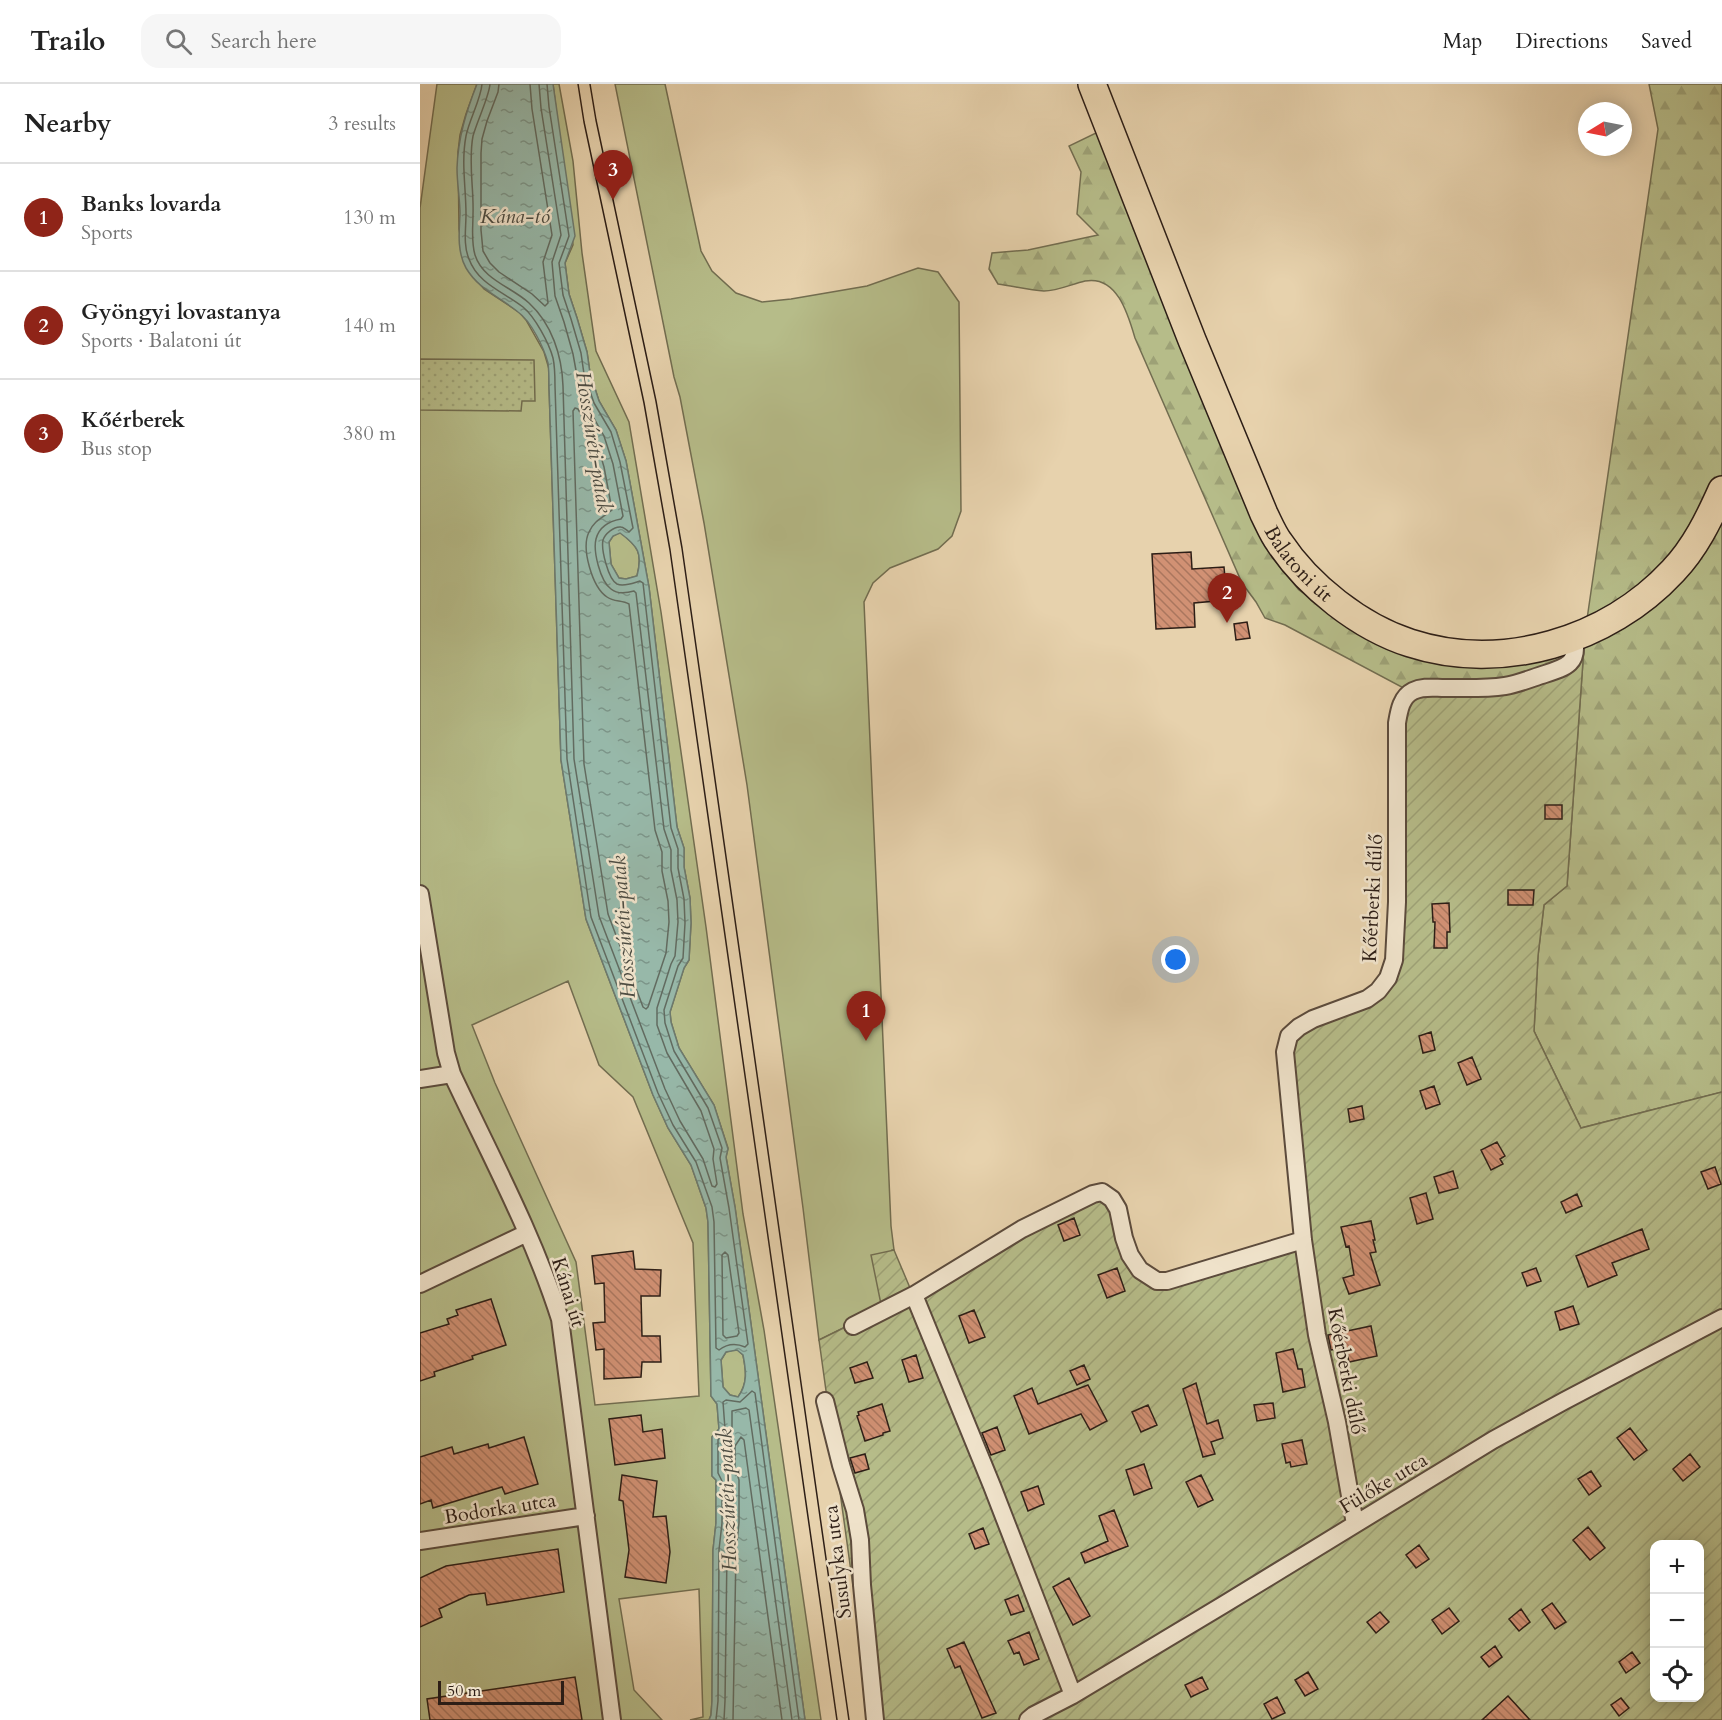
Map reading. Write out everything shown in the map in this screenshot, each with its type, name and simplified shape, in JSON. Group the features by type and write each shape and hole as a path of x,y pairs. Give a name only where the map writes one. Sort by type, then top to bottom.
{"main road":[{"name":"Balatoni út","path":"1092,84 1254,493 1279,542 1300,570 1330,598 1367,623 1408,643 1455,652 1490,654 1527,651 1574,638 1624,613 1648,595 1673,571 1693,546 1722,490"}],"street":[{"name":"Kőérberki dűlő","path":"1355,1524 1317,1335 1303,1240 1286,1052 1289,1036 1313,1019 1367,999 1378,991 1388,978 1394,960 1397,902 1396,723 1401,703 1411,692 1421,688 1507,686 1557,671 1572,662 1575,657 1574,638"},
{"name":"Kánai út","path":"420,894 444,1042 452,1074 526,1233 549,1285 560,1318 612,1720"},
{"path":"420,1079 452,1074"},
{"path":"853,1326 914,1295 1022,1229 1093,1194 1102,1192 1112,1199 1118,1209 1130,1255 1140,1270 1157,1281 1167,1281 1303,1240"},
{"path":"420,1284 526,1233"},
{"path":"914,1295 992,1486 1073,1695"},
{"name":"Fülőke utca","path":"1028,1720 1520,1425 1722,1318"},
{"name":"Susulyka utca","path":"825,1401 855,1510 860,1540 875,1720"},
{"name":"Bodorka utca","path":"420,1541 586,1516"}],"green space":[{"path":"437,84 477,84 460,135 458,152 459,229 466,267 484,289 519,312 526,320 544,352 549,369 561,760 586,919 653,1095 668,1128 691,1165 706,1208 708,1222 711,1396 717,1404 719,1429 712,1437 712,1476 716,1480 716,1523 713,1550 712,1701 709,1720 690,1720 703,1717 699,1589 619,1599 634,1690 662,1720 420,1720 420,208","holes":["568,981 599,1065 633,1097 693,1243 699,1396 595,1405 576,1262 495,1083 472,1025"]},
{"path":"553,84 559,84 573,161 582,253 596,351 629,422 661,612 706,927 743,1214 764,1330 821,1720 805,1720 735,1207 726,1157 728,1148 714,1105 679,1048 671,1022 670,1012 684,968 689,960 690,898 684,867 684,848 677,827 649,587 626,461 616,430 599,401 569,294 565,263 573,245"},
{"path":"615,84 665,84 701,251 712,271 736,293 762,302 791,299 867,286 918,268 938,272 959,302 961,511 952,536 938,549 890,568 873,583 864,602 891,1226 894,1250 892,1250 882,1309 819,1340 747,785 704,523"},
{"path":"1649,84 1722,84 1722,1092 1581,1128 1534,1031 1538,956 1544,905 1567,886 1585,633 1658,129"},
{"path":"1100,131 1272,557 1299,590 1348,628 1565,653 1572,662 1557,671 1411,692 1285,625 1265,618 1242,583 1135,338 1125,308 1113,290 1096,281 1085,281 1049,291 1033,290 998,284 989,269 992,253 1028,250 1098,235 1077,214 1081,172 1069,146"},
{"path":"420,359 534,360 535,401 522,401 521,411 420,410"},
{"path":"620,532 635,546 639,555 637,576 626,579 619,578 611,564 609,542"},
{"path":"1585,633 1567,886 1544,905 1538,956 1534,1031 1581,1128 1722,1092 1722,1720 875,1720 861,1585 853,1586 819,1340 882,1309 871,1255 894,1250 913,1295 1102,1192 1124,1238 1157,1281 1303,1240 1289,1036 1388,978 1397,723 1411,692 1483,688 1557,671"},
{"path":"737,1349 743,1355 745,1371 745,1382 738,1397 730,1395 723,1387 721,1360 726,1352"}],"water":[{"name":"Kána-tó","path":"477,84 553,84 575,236 565,263 569,294 599,401 616,430 626,461 649,587 677,827 684,848 684,867 690,898 689,960 684,968 670,1012 671,1022 679,1048 714,1105 728,1149 726,1157 735,1207 805,1720 709,1720 712,1701 713,1550 716,1523 716,1480 712,1476 712,1437 719,1429 717,1404 711,1396 706,1208 691,1165 668,1128 653,1095 586,919 561,760 548,363 528,322 471,276 461,255 458,157 463,125","holes":["620,533 635,546 639,556 637,576 626,579 619,578 611,564 609,542 613,536","737,1350 743,1355 745,1371 745,1382 738,1397 730,1395 723,1387 721,1360 726,1352"]}],"building":[{"path":"1191,552 1192,569 1224,567 1227,600 1194,603 1195,627 1156,629 1152,554"},
{"path":"1247,622 1250,638 1236,640 1234,624"},
{"path":"1545,805 1562,805 1562,819 1545,819"},
{"path":"1508,890 1534,890 1533,905 1508,905"},
{"path":"1449,903 1450,932 1447,932 1447,948 1434,948 1435,922 1433,922 1432,904"},
{"path":"1431,1032 1435,1050 1423,1053 1419,1036"},
{"path":"1472,1057 1481,1079 1467,1085 1458,1063"},
{"path":"1434,1086 1440,1104 1426,1109 1420,1091"},
{"path":"1362,1106 1364,1119 1350,1122 1348,1109"},
{"path":"1497,1142 1505,1156 1500,1159 1503,1164 1491,1170 1481,1150"},
{"path":"1715,1167 1721,1184 1708,1189 1701,1172"},
{"path":"1453,1171 1458,1188 1439,1193 1434,1177"},
{"path":"1426,1193 1433,1219 1417,1224 1410,1198"},
{"path":"1577,1194 1582,1206 1566,1213 1561,1202"},
{"path":"1074,1218 1080,1235 1064,1241 1058,1225"},
{"path":"1371,1221 1376,1252 1370,1253 1380,1285 1349,1294 1343,1278 1354,1275 1349,1246 1346,1247 1341,1227"},
{"path":"1642,1229 1649,1249 1612,1263 1617,1275 1588,1287 1576,1256"},
{"path":"633,1251 635,1269 661,1270 660,1296 641,1296 642,1336 660,1336 661,1362 642,1362 641,1377 604,1379 604,1349 596,1350 593,1323 605,1322 604,1283 595,1284 592,1256"},
{"path":"1117,1268 1125,1291 1107,1298 1098,1275"},
{"path":"1536,1268 1541,1281 1527,1286 1522,1273"},
{"path":"491,1299 506,1345 472,1356 473,1359 434,1372 435,1376 420,1381 420,1333 449,1324 447,1319 458,1315 456,1310"},
{"path":"1573,1306 1579,1324 1560,1330 1555,1312"},
{"path":"974,1310 985,1337 969,1343 959,1316"},
{"path":"1371,1326 1377,1356 1349,1362 1346,1348 1331,1350 1328,1335"},
{"path":"1293,1349 1298,1369 1302,1369 1305,1387 1283,1392 1276,1353"},
{"path":"916,1355 923,1378 909,1382 902,1360"},
{"path":"867,1362 873,1378 855,1383 850,1368"},
{"path":"1084,1365 1090,1379 1077,1385 1070,1371"},
{"path":"1196,1383 1207,1424 1218,1420 1223,1438 1211,1442 1215,1454 1203,1457 1183,1389"},
{"path":"1088,1385 1107,1421 1090,1430 1081,1414 1029,1434 1014,1396 1032,1388 1038,1404"},
{"path":"1273,1403 1275,1418 1257,1421 1254,1405"},
{"path":"882,1404 890,1431 865,1441 857,1416 858,1412"},
{"path":"1148,1405 1157,1425 1141,1432 1132,1412"},
{"path":"641,1415 643,1432 662,1429 665,1458 615,1465 609,1419"},
{"path":"997,1427 1005,1450 991,1455 982,1433"},
{"path":"1630,1428 1647,1450 1634,1460 1617,1438"},
{"path":"524,1437 538,1484 505,1494 502,1487 433,1508 431,1500 420,1504 420,1457 452,1447 454,1454 488,1444 489,1448"},
{"path":"1302,1440 1307,1464 1291,1467 1290,1462 1286,1463 1282,1444"},
{"path":"865,1454 869,1469 855,1473 850,1458"},
{"path":"1690,1454 1700,1467 1683,1481 1673,1469"},
{"path":"1144,1464 1152,1488 1134,1495 1126,1470"},
{"path":"1591,1471 1601,1486 1589,1495 1578,1479"},
{"path":"622,1475 657,1481 653,1517 666,1516 670,1552 666,1583 625,1577 629,1550 623,1501 619,1500"},
{"path":"1201,1475 1213,1500 1198,1507 1186,1482"},
{"path":"1038,1486 1044,1504 1028,1511 1021,1492"},
{"path":"1114,1510 1128,1546 1085,1563 1081,1553 1108,1541 1099,1516"},
{"path":"1588,1527 1605,1548 1590,1560 1573,1540"},
{"path":"983,1528 989,1544 975,1549 969,1534"},
{"path":"1419,1545 1429,1559 1416,1568 1406,1555"},
{"path":"558,1549 564,1592 487,1605 485,1593 469,1595 439,1609 442,1617 420,1627 420,1578 446,1566"},
{"path":"1069,1578 1090,1616 1073,1625 1053,1587"},
{"path":"1018,1595 1024,1611 1011,1615 1005,1600"},
{"path":"1552,1603 1566,1622 1555,1629 1542,1610"},
{"path":"1449,1608 1459,1621 1442,1634 1432,1620"},
{"path":"1521,1609 1530,1622 1519,1631 1509,1619"},
{"path":"1380,1612 1389,1622 1376,1633 1367,1622"},
{"path":"1029,1632 1039,1659 1024,1665 1019,1652 1014,1654 1008,1641"},
{"path":"964,1642 996,1713 982,1718 960,1666 955,1668 947,1649"},
{"path":"1495,1646 1502,1657 1489,1667 1481,1657"},
{"path":"1632,1652 1640,1663 1626,1673 1619,1662"},
{"path":"1308,1672 1318,1689 1305,1696 1295,1680"},
{"path":"575,1677 582,1720 430,1720 427,1699"},
{"path":"1202,1677 1208,1689 1191,1697 1185,1685"},
{"path":"1508,1696 1530,1720 1482,1720"},
{"path":"1277,1697 1285,1713 1272,1719 1264,1704"},
{"path":"1621,1698 1629,1708 1619,1716 1611,1705"}],"tram line":[{"path":"578,84 584,122 644,403 670,550 837,1720"},
{"path":"590,84 656,401 682,548 849,1720"}],"place":[{"name":"Kőérberek","path":"613,200"},
{"name":"Gyöngyi lovastanya","path":"1227,623"},
{"name":"Banks lovarda","path":"866,1041"}],"water label":[{"name":"Hosszúréti-patak","path":"594,442"},
{"name":"Hosszúréti-patak","path":"623,927"},
{"name":"Hosszúréti-patak","path":"727,1500"}]}
